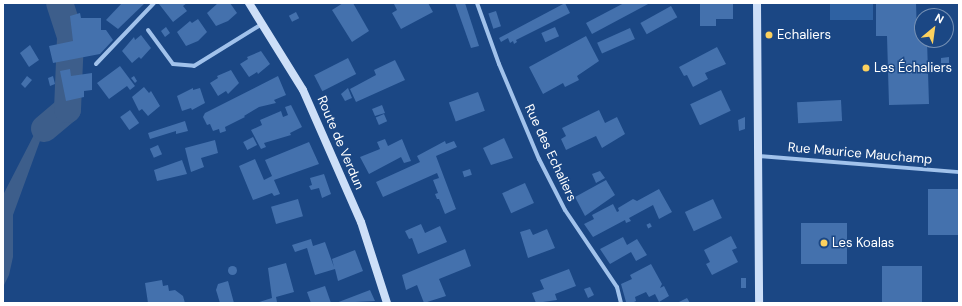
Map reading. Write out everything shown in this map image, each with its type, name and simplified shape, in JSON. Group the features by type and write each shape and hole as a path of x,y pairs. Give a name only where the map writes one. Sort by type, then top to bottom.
{"main road":[{"name":"Route de Verdun","path":"249,3 306,96 361,222 387,303"},
{"path":"757,3 759,303"}],"street":[{"path":"96,64 154,3"},
{"name":"Rue des Echaliers","path":"477,3 499,64 539,160 565,210 617,287 621,303"},
{"path":"148,30 173,64 194,66 262,24"},
{"name":"Rue Maurice Mauchamp","path":"759,156 959,172"}],"shaded area":[{"path":"51,3 64,3 73,38 64,40"},
{"path":"830,3 873,3 873,20 830,20"},
{"path":"74,100 68,113 40,141 13,215 13,257 9,275 3,287 3,195 38,127 62,108 66,101"}],"building":[{"path":"122,3 145,3 118,29 106,20"},
{"path":"187,3 183,6 187,11 173,22 159,4"},
{"path":"218,3 230,3 237,13 228,21 216,26 207,13"},
{"path":"343,3 353,3 369,31 352,42 332,10"},
{"path":"428,3 433,12 401,29 392,13 397,10 394,4"},
{"path":"455,3 465,3 479,46 471,48"},
{"path":"565,3 570,13 516,40 517,42 514,44 513,41 510,43 508,38 501,42 499,38"},
{"path":"624,3 650,3 592,34 586,23"},
{"path":"700,3 733,3 733,19 716,19 716,26 700,26"},
{"path":"876,3 916,3 916,8 914,8 914,48 927,48 929,104 889,105 887,36 876,36"},
{"path":"671,6 677,17 647,34 640,23"},
{"path":"496,11 501,26 493,29 488,13"},
{"path":"296,12 299,18 292,22 289,16"},
{"path":"80,13 81,18 101,18 101,30 106,30 113,40 100,54 53,63 49,46 73,41 70,16"},
{"path":"198,19 207,32 198,41 186,46 177,32 190,21 192,23"},
{"path":"166,27 170,33 165,37 161,31"},
{"path":"555,27 559,36 545,42 541,33"},
{"path":"630,28 635,39 602,54 597,43"},
{"path":"141,35 151,48 141,59 139,57 132,63 122,51 134,37 135,40"},
{"path":"586,36 599,61 577,76 579,80 565,87 563,83 543,94 529,67"},
{"path":"30,45 39,60 29,67 20,53"},
{"path":"717,47 726,64 705,73 708,79 693,87 687,75 684,76 679,67"},
{"path":"261,51 270,64 258,74 257,72 249,77 240,64 248,59 247,57"},
{"path":"949,57 949,63 941,63 941,58"},
{"path":"348,58 356,74 322,91 314,75"},
{"path":"395,60 405,80 356,102 350,89 376,75 374,70"},
{"path":"120,66 135,86 130,90 127,86 109,99 97,83"},
{"path":"70,69 71,76 92,73 92,90 84,91 84,97 66,101 60,71"},
{"path":"231,70 239,83 228,94 226,91 218,96 210,83 218,78 217,76"},
{"path":"27,76 32,80 25,88 21,84"},
{"path":"53,76 55,84 50,86 48,78"},
{"path":"134,76 137,81 135,83 131,78"},
{"path":"278,76 286,95 274,100 276,103 259,107 244,116 245,117 225,127 226,131 220,133 219,129 213,131 210,124 207,125 203,117 205,113"},
{"path":"144,87 149,93 151,91 160,106 148,116 142,109 139,111 132,97"},
{"path":"193,88 193,90 200,88 205,103 192,110 191,108 182,111 177,96"},
{"path":"348,88 352,98 345,101 341,94"},
{"path":"721,90 731,111 700,125 690,104"},
{"path":"478,92 485,111 456,121 449,103"},
{"path":"841,100 842,121 798,123 797,102"},
{"path":"291,105 302,127 290,133 291,135 264,143 266,147 261,149 251,130 262,125 260,120 281,111 283,117 288,115 285,107"},
{"path":"382,105 385,113 375,116 372,109"},
{"path":"130,110 139,123 129,130 120,117"},
{"path":"599,110 605,123 617,117 625,134 602,148 596,136 566,150 561,139 566,136 562,128"},
{"path":"384,114 387,121 379,125 376,118"},
{"path":"745,117 745,129 739,131 738,120"},
{"path":"185,121 188,131 176,134 176,131 150,139 148,133"},
{"path":"253,137 257,145 247,150 243,142"},
{"path":"504,138 513,158 491,165 483,148"},
{"path":"385,139 388,146 402,139 411,161 404,163 401,157 369,174 360,157 380,149 377,142"},
{"path":"215,140 218,153 201,158 204,167 191,172 185,148"},
{"path":"445,141 446,144 454,141 457,147 436,156 456,209 445,214 439,199 437,199 435,194 438,193 433,180 439,178 437,173 383,197 376,182 420,162 417,156"},
{"path":"309,142 319,164 274,180 280,194 274,196 272,193 253,200 239,166 255,159 264,180 272,176 265,160"},
{"path":"158,145 162,154 154,158 150,149"},
{"path":"182,160 187,174 157,181 154,170"},
{"path":"470,169 472,175 464,177 462,171"},
{"path":"600,171 605,178 596,183 592,174"},
{"path":"324,174 331,194 322,198 319,188 311,190 309,186 312,185 310,178"},
{"path":"606,180 615,195 585,216 575,197"},
{"path":"525,183 534,203 511,213 502,193"},
{"path":"659,189 672,212 659,219 653,205 629,218 631,221 626,223 625,220 593,237 584,224 594,219 592,215 613,204 617,212 619,211 618,208 633,199 637,201"},
{"path":"928,189 959,189 959,235 928,235"},
{"path":"298,199 303,216 276,224 271,207"},
{"path":"713,199 722,218 694,231 685,212"},
{"path":"650,223 652,227 648,228 646,225"},
{"name":"Les Koalas","path":"801,223 847,223 847,264 801,264"},
{"path":"421,224 425,233 440,226 447,242 418,254 412,238 409,239 405,231"},
{"path":"530,229 533,235 547,229 555,248 528,258 520,232"},
{"path":"731,236 737,248 732,250 738,262 712,275 706,264 710,262 704,250"},
{"path":"623,237 627,245 637,239 647,255 636,261 631,252 610,264 600,249"},
{"path":"311,239 313,246 325,242 334,267 332,259 355,250 363,271 338,281 335,269 315,275 307,248 295,252 292,245"},
{"path":"465,249 471,266 439,279 446,296 424,303 417,285 406,290 402,275"},
{"path":"286,263 294,292 276,297 277,302 256,303 272,298 268,268"},
{"path":"651,264 662,284 660,288 664,286 669,296 659,302 655,294 649,297 646,292 635,297 636,301 632,303 626,302 621,284 632,279 630,275"},
{"path":"232,265 237,270 232,275 227,270"},
{"path":"882,266 922,266 922,303 882,303"},
{"path":"569,269 576,286 555,294 557,300 536,303 532,293 544,289 540,280"},
{"path":"741,278 746,278 746,288 741,288"},
{"path":"162,280 163,286 168,285 169,291 175,290 183,296 185,303 148,303 145,283"},
{"path":"228,281 234,303 220,303 216,290 218,284"},
{"path":"325,286 331,303 311,303 307,292"},
{"path":"590,287 594,295 588,298 584,289"},
{"path":"370,290 375,301 336,303"},
{"path":"687,298 690,303 677,303"}],"waterway":[{"path":"44,128 67,109 70,36 59,3"}],"place":[{"name":"Echaliers","path":"769,35"},
{"name":"Les Échaliers","path":"866,68"},
{"name":"Les Koalas","path":"824,243"}]}
